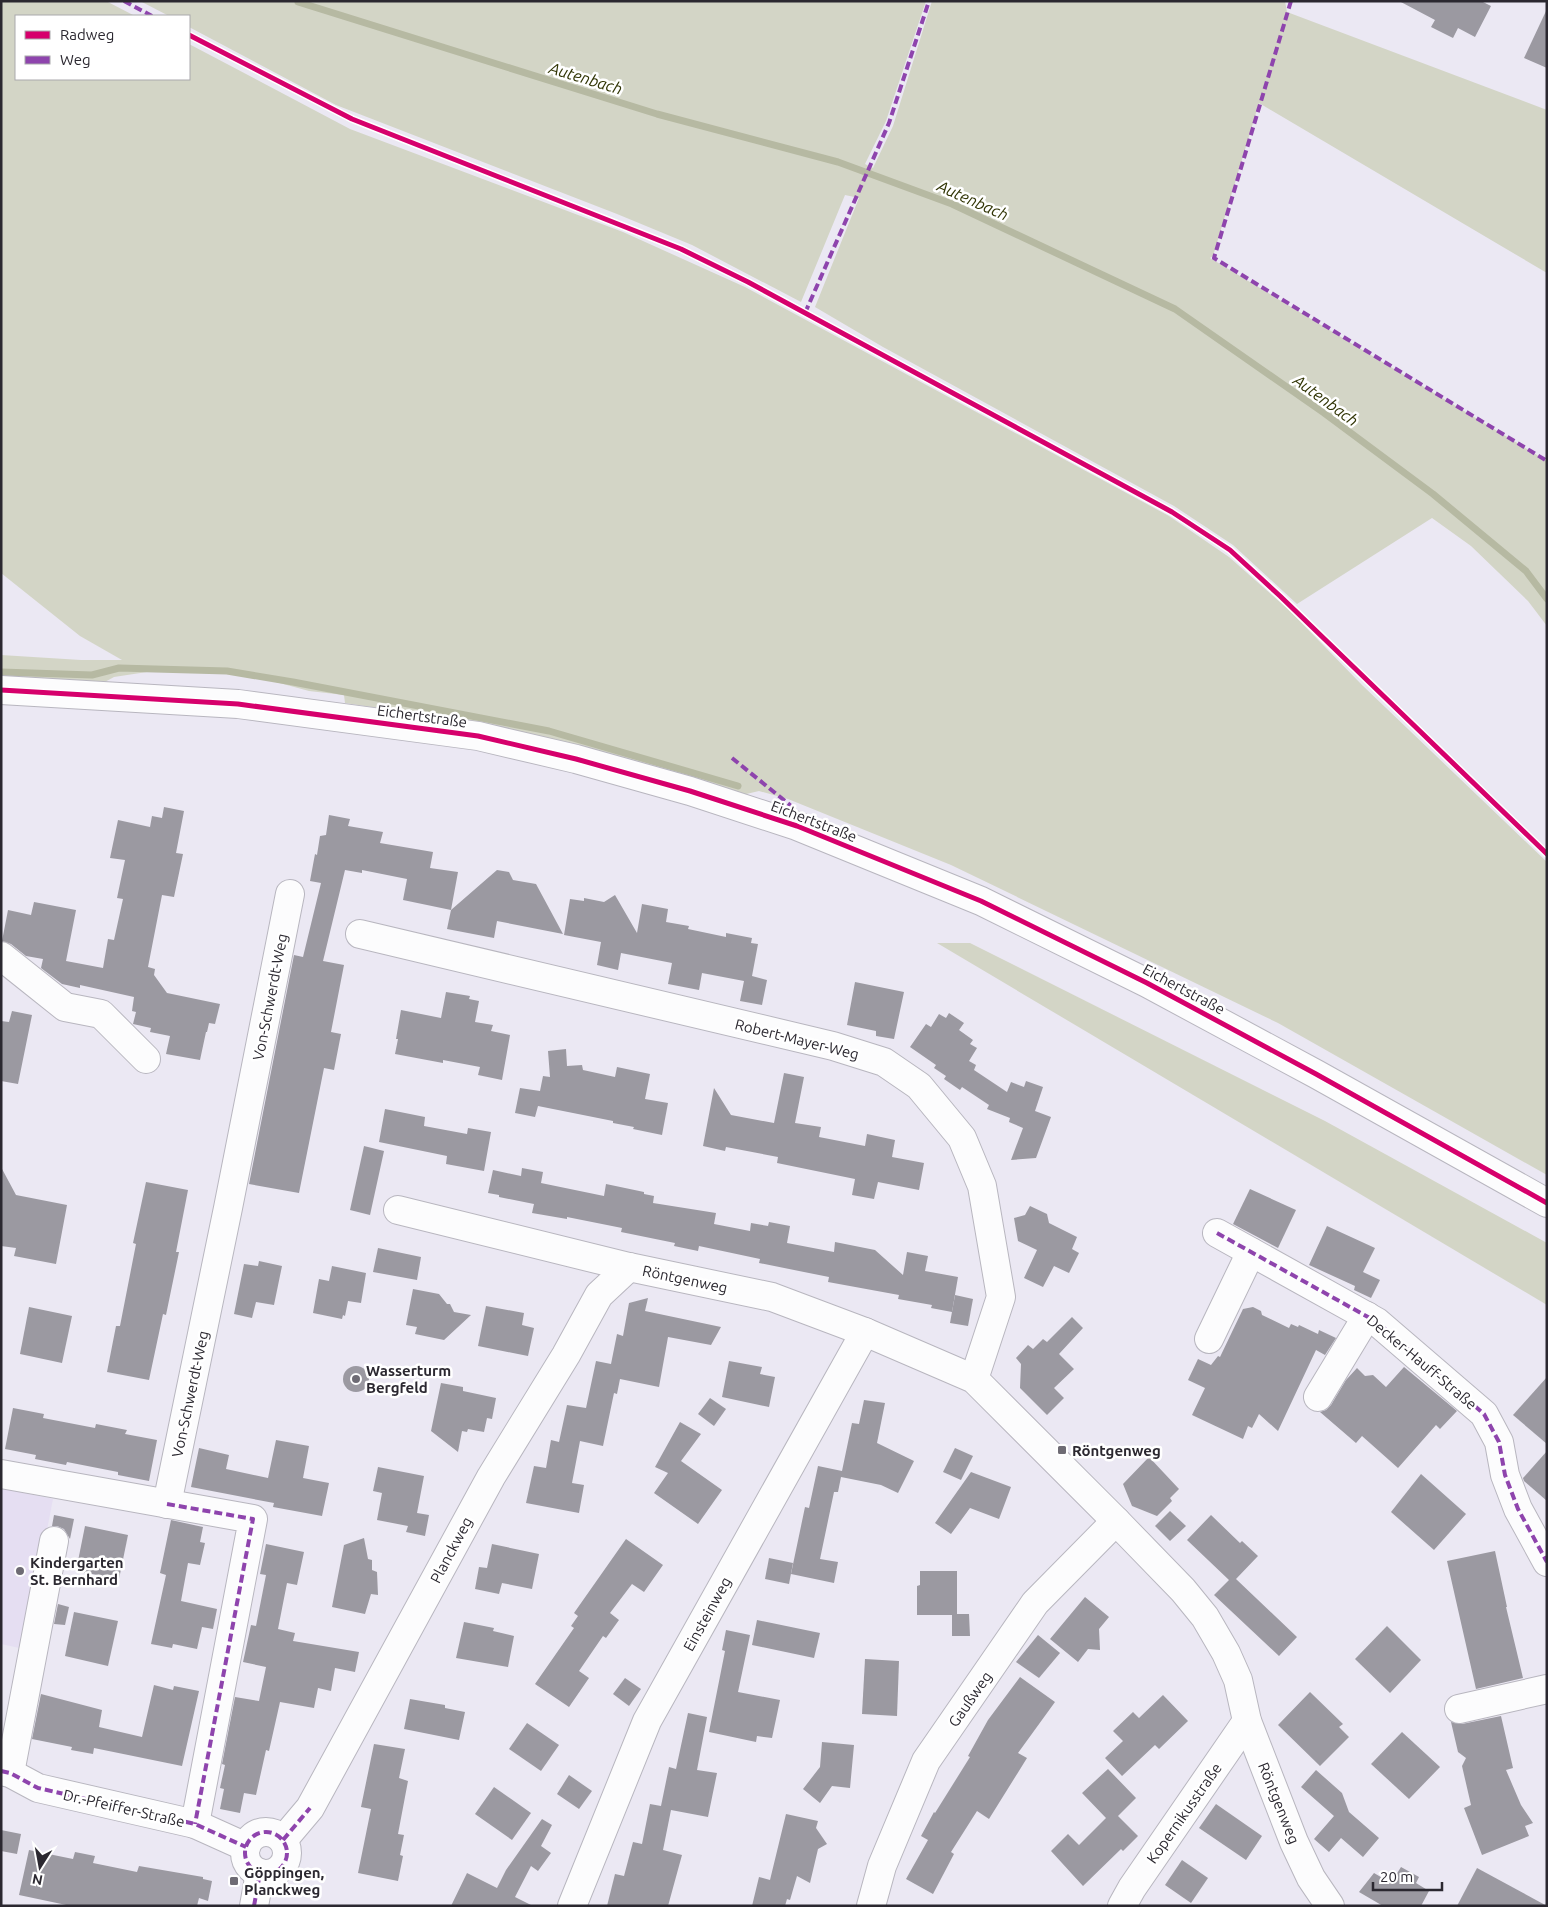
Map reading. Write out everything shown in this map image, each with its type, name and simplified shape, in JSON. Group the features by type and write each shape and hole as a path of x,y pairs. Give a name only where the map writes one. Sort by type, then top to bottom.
{"street":[{"name":"Eichertstraße","path":"1,690 238,704 342,716 478,736 576,759 690,791 796,826 981,901 1147,983 1307,1069 1547,1203"},
{"name":"Von-Schwerdt-Weg","path":"167,1504 234,1181 290,894"},
{"name":"Robert-Mayer-Weg","path":"360,934 833,1046 884,1062 919,1086 962,1138 982,1186 1001,1297 974,1378"},
{"path":"1,956 65,1007 101,1014 146,1059"},
{"name":"Röntgenweg","path":"398,1210 629,1267 772,1297 865,1332 974,1378 1183,1590 1205,1617 1226,1653 1238,1680 1247,1721 1294,1842 1311,1878 1330,1906"},
{"name":"Decker-Hauff-Straße","path":"1217,1233 1377,1322 1484,1414 1499,1442 1505,1475 1518,1509 1547,1562"},
{"path":"1210,1340 1251,1252"},
{"name":"Planckweg","path":"283,1840 310,1808 491,1476 566,1355 599,1295 629,1267"},
{"path":"1318,1397 1367,1316"},
{"name":"Einsteinweg","path":"572,1906 647,1721 865,1332"},
{"path":"1,1474 253,1519 195,1824"},
{"name":"Gaußweg","path":"871,1906 882,1866 926,1761 1035,1604 1116,1521"},
{"path":"6,1772 54,1541"},
{"path":"1459,1709 1547,1689"},
{"name":"Kopernikusstraße","path":"1122,1906 1132,1888 1247,1721"},
{"name":"Dr.-Pfeiffer-Straße","path":"6,1772 38,1788 195,1824 246,1847"},
{"path":"266,1832 279,1836 283,1840 287,1853 284,1865 273,1872 260,1873 250,1866 246,1860 246,1847 254,1836 266,1832"},
{"path":"254,1906 260,1873"}],"shaded area":[{"path":"1,1 106,1 133,15 15,15 15,80 190,80 190,45 350,129 623,232 745,287 1169,516 1229,557 1288,609 1362,685 1547,862 1547,1175 1278,1023 951,865 788,799 759,791 742,795 659,768 555,741 424,715 345,703 344,695 309,691 261,678 214,672 160,670 114,677 103,683 1,678 1,655 81,660 122,660 80,636 1,573"},
{"path":"140,1 926,1 886,121 865,164 873,168 893,126 932,1 1285,1 1287,12 1547,110 1547,273 1259,103 1213,256 1210,258 1547,461 1547,626 1528,601 1471,546 1432,518 1297,604 1233,545 1174,506 883,347 815,307 859,198 845,195 801,302 692,245 336,105 190,28 190,15 167,15"},
{"path":"937,943 970,943 1325,1121 1547,1243 1547,1305"},
{"name":"Kindergarten St. Bernhard","path":"1,1488 53,1499 24,1649 1,1644"}],"building":[{"path":"1399,1 1481,1 1491,6 1475,37 1458,28 1453,38 1431,27 1435,20"},
{"path":"1547,9 1547,68 1524,58"},
{"path":"164,807 184,811 176,853 183,854 174,897 162,895 148,967 155,969 154,975 167,993 220,1004 215,1024 209,1023 200,1060 166,1054 170,1036 150,1032 151,1028 133,1024 136,1012 132,1011 134,997 80,985 80,988 62,984 41,968 43,959 26,956 11,944 2,941 8,910 31,915 34,902 76,910 66,961 103,968 108,939 114,940 123,899 117,898 125,860 110,858 118,820 150,827 152,816 162,818"},
{"path":"329,815 350,819 348,826 383,832 380,843 433,852 430,868 458,872 451,910 403,900 407,879 362,870 362,873 345,870 323,961 344,965 331,1032 341,1034 334,1070 324,1068 299,1193 249,1184 294,955 303,957 321,883 310,881 320,836 326,835"},
{"path":"497,870 509,872 513,880 536,884 563,934 497,921 494,938 447,929 451,910"},
{"path":"615,895 637,933 642,904 668,909 666,922 689,926 688,929 726,937 726,933 752,938 751,943 758,944 752,976 767,980 762,1005 740,1001 744,981 702,973 699,990 668,984 672,963 621,953 618,970 597,965 601,942 564,935 570,899 584,901 584,898 604,902"},
{"path":"855,982 904,992 894,1039 876,1036 876,1031 847,1025"},
{"path":"446,992 470,996 469,999 479,1001 475,1022 493,1025 491,1031 510,1035 502,1080 478,1075 480,1067 443,1060 443,1063 395,1054 401,1010 441,1018"},
{"path":"12,1011 32,1015 18,1084 1,1081 1,1021 9,1022"},
{"path":"949,1013 964,1023 959,1030 973,1040 970,1044 977,1048 969,1061 976,1065 974,1070 1007,1092 1011,1082 1024,1087 1026,1081 1043,1087 1035,1111 1051,1117 1036,1158 1011,1160 1023,1128 1009,1122 1010,1118 987,1109 989,1105 962,1087 960,1090 944,1079 946,1076 934,1068 936,1065 910,1047 926,1024 931,1027 939,1014 946,1018"},
{"path":"566,1049 567,1066 582,1065 583,1070 615,1077 617,1067 650,1074 645,1099 668,1103 662,1135 633,1129 634,1127 613,1123 613,1121 538,1106 535,1117 515,1113 520,1088 540,1091 543,1076 550,1077 548,1051"},
{"path":"784,1073 804,1077 795,1123 821,1127 819,1137 865,1146 867,1134 895,1140 892,1157 924,1163 919,1190 878,1182 874,1199 852,1195 855,1179 777,1163 778,1157 726,1147 725,1151 703,1146 714,1088 731,1115 774,1123"},
{"path":"385,1109 425,1117 424,1126 467,1134 468,1128 491,1132 484,1171 446,1164 447,1156 379,1142"},
{"path":"364,1146 384,1151 370,1215 350,1210"},
{"path":"1,1167 16,1195 67,1205 56,1264 14,1256 16,1248 1,1246"},
{"path":"522,1168 543,1172 541,1183 604,1196 606,1184 654,1196 653,1203 716,1213 714,1224 750,1231 751,1223 768,1226 769,1222 790,1226 787,1243 834,1252 835,1242 875,1250 903,1275 907,1252 928,1256 925,1271 958,1277 952,1312 931,1308 932,1305 898,1299 899,1295 828,1282 829,1277 759,1263 760,1259 699,1246 698,1251 674,1246 675,1243 621,1232 622,1228 567,1217 567,1219 532,1213 534,1204 488,1193 493,1170 521,1176"},
{"path":"146,1182 188,1190 176,1252 179,1252 166,1315 163,1314 149,1380 107,1372 116,1326 120,1326 136,1244 133,1243"},
{"path":"1250,1189 1296,1210 1278,1248 1233,1224"},
{"path":"1030,1206 1047,1214 1049,1223 1077,1237 1072,1249 1079,1253 1069,1273 1054,1266 1043,1287 1024,1278 1037,1250 1018,1241 1014,1218 1025,1215"},
{"path":"1327,1226 1375,1248 1363,1272 1380,1280 1371,1298 1354,1290 1355,1286 1309,1265"},
{"path":"378,1248 421,1257 417,1280 373,1272"},
{"path":"259,1261 282,1266 274,1305 256,1302 252,1318 234,1314 244,1264 258,1266"},
{"path":"332,1266 366,1273 361,1303 348,1301 345,1316 343,1315 342,1319 313,1313 319,1279 329,1281"},
{"path":"413,1289 439,1294 447,1304 450,1304 454,1312 471,1315 444,1340 415,1334 417,1327 406,1325"},
{"path":"955,1295 973,1299 968,1326 950,1323"},
{"path":"648,1298 645,1311 721,1327 711,1345 668,1337 659,1387 620,1379 617,1394 614,1393 603,1446 580,1441 572,1483 584,1485 579,1513 526,1503 534,1466 546,1468 551,1440 559,1442 567,1405 586,1408 596,1361 611,1364 617,1334 623,1336 629,1303"},
{"path":"486,1306 524,1313 522,1325 534,1328 528,1356 478,1346"},
{"path":"29,1307 72,1316 62,1363 20,1354"},
{"path":"1253,1307 1261,1311 1262,1315 1289,1328 1291,1324 1298,1327 1299,1325 1318,1334 1319,1330 1336,1338 1325,1355 1316,1350 1278,1431 1259,1414 1252,1428 1248,1426 1243,1439 1192,1415 1205,1388 1188,1380 1198,1359 1211,1365 1218,1356 1220,1357 1243,1309"},
{"path":"1072,1317 1083,1328 1059,1354 1074,1369 1054,1388 1064,1398 1047,1415 1020,1388 1021,1364 1016,1358 1028,1345 1033,1349 1043,1339 1047,1342"},
{"path":"729,1361 762,1367 760,1374 775,1377 769,1407 722,1397"},
{"name":"Wasserturm Bergfeld","path":"356,1366 365,1370 369,1379 365,1388 356,1392 347,1388 343,1379 347,1370"},
{"path":"1404,1367 1457,1411 1440,1429 1436,1425 1398,1468 1362,1436 1356,1443 1320,1412 1326,1410 1331,1405 1346,1380 1357,1368 1365,1376 1373,1375 1386,1387"},
{"path":"1547,1377 1547,1444 1513,1415"},
{"path":"441,1383 463,1387 463,1391 496,1398 492,1419 487,1418 484,1432 468,1429 467,1432 462,1431 458,1452 431,1431"},
{"path":"710,1398 726,1409 714,1426 698,1414"},
{"path":"864,1400 885,1403 877,1443 914,1461 898,1493 881,1485 841,1477 838,1492 834,1492 820,1559 838,1562 834,1583 791,1574 805,1507 809,1508 818,1466 842,1471 852,1423 859,1424"},
{"path":"13,1408 44,1414 43,1418 95,1428 96,1424 127,1430 125,1434 157,1440 149,1481 118,1475 118,1472 67,1462 66,1465 35,1459 36,1455 5,1449"},
{"path":"680,1422 701,1434 681,1461 722,1490 698,1524 654,1493 668,1473 655,1467"},
{"path":"276,1440 309,1446 303,1478 329,1483 322,1516 273,1507 274,1503 191,1487 199,1448 229,1455 226,1469 268,1478"},
{"path":"955,1448 973,1456 961,1480 943,1472"},
{"path":"1547,1451 1547,1501 1523,1478"},
{"path":"1149,1457 1179,1489 1170,1498 1172,1501 1157,1516 1132,1506 1123,1484"},
{"path":"378,1467 424,1476 417,1513 429,1515 425,1536 406,1532 408,1526 377,1520 382,1493 373,1491"},
{"path":"971,1472 1011,1487 999,1519 970,1508 951,1534 935,1523"},
{"path":"1421,1474 1466,1514 1434,1550 1391,1512"},
{"path":"1170,1511 1186,1526 1170,1541 1155,1526"},
{"path":"54,1515 74,1519 70,1539 64,1529 52,1526"},
{"path":"1211,1515 1240,1543 1242,1541 1258,1556 1236,1579 1297,1637 1279,1656 1214,1595 1229,1580 1187,1540"},
{"path":"171,1520 203,1527 200,1542 205,1543 200,1565 188,1563 181,1601 217,1609 213,1629 202,1627 197,1649 173,1644 172,1648 151,1644 166,1575 160,1573"},
{"path":"85,1526 128,1535 119,1579 76,1571"},
{"path":"364,1538 368,1559 372,1560 372,1570 377,1572 378,1595 371,1594 365,1614 332,1607 344,1545"},
{"path":"626,1539 663,1565 644,1592 632,1584 610,1613 619,1620 606,1638 603,1636 579,1671 589,1678 569,1707 535,1684 574,1628 571,1626 578,1616 574,1613"},
{"path":"266,1544 304,1552 297,1585 287,1583 278,1629 295,1633 293,1641 359,1652 355,1672 335,1668 331,1691 318,1688 314,1708 280,1702 269,1751 266,1750 256,1795 244,1793 240,1813 220,1809 224,1789 220,1788 225,1765 222,1764 235,1697 259,1701 266,1667 243,1662 251,1625 256,1626 266,1575 260,1574"},
{"path":"492,1544 539,1554 532,1589 502,1583 499,1594 475,1589 479,1567 487,1568"},
{"path":"1495,1551 1523,1678 1476,1689 1447,1561"},
{"path":"769,1558 793,1563 789,1584 765,1579"},
{"path":"920,1571 957,1571 957,1614 969,1614 970,1636 952,1636 952,1615 917,1615 917,1586 920,1585"},
{"path":"1085,1597 1109,1617 1099,1629 1100,1650 1088,1649 1078,1662 1050,1639"},
{"path":"58,1604 69,1607 65,1625 54,1624"},
{"path":"74,1612 118,1621 108,1666 65,1656"},
{"path":"757,1620 820,1633 814,1658 752,1645"},
{"path":"464,1622 494,1628 493,1631 514,1636 508,1667 456,1658"},
{"path":"1387,1626 1421,1660 1390,1693 1355,1659"},
{"path":"726,1630 750,1635 738,1692 780,1700 772,1738 757,1736 756,1742 709,1732 725,1651 722,1650"},
{"path":"1038,1635 1060,1653 1039,1678 1016,1662"},
{"path":"865,1659 899,1661 897,1716 862,1714"},
{"path":"1020,1677 1055,1702 1018,1753 1027,1758 989,1819 977,1811 951,1852 954,1854 933,1894 906,1879 928,1840 921,1836 934,1812 970,1757 968,1756 988,1720"},
{"path":"625,1678 641,1689 629,1706 613,1694"},
{"path":"154,1685 173,1690 174,1686 199,1691 182,1766 94,1748 93,1754 71,1750 72,1747 32,1739 41,1694 102,1710 99,1727 142,1737"},
{"path":"1310,1692 1343,1724 1339,1727 1349,1737 1320,1766 1278,1725"},
{"path":"1163,1695 1188,1721 1159,1749 1155,1745 1122,1776 1105,1758 1123,1741 1113,1731 1133,1712 1139,1718"},
{"path":"410,1699 445,1705 445,1708 465,1712 459,1740 404,1729"},
{"path":"688,1713 707,1717 697,1770 717,1773 708,1817 671,1810 663,1850 682,1855 668,1906 607,1906 615,1874 624,1876 633,1842 642,1844 650,1804 661,1806 669,1767 676,1769"},
{"path":"1501,1716 1513,1768 1506,1770 1521,1805 1533,1823 1525,1826 1529,1836 1482,1855 1464,1808 1471,1805 1462,1766 1466,1758 1458,1752 1451,1722 1462,1724"},
{"path":"527,1723 559,1745 541,1771 509,1749"},
{"path":"1402,1732 1440,1767 1409,1799 1371,1764"},
{"path":"822,1742 854,1745 850,1788 832,1786 820,1803 803,1789 820,1767"},
{"path":"374,1744 405,1749 399,1778 408,1781 398,1834 404,1835 400,1855 403,1856 398,1881 358,1873 371,1809 361,1807"},
{"path":"1108,1769 1136,1798 1118,1816 1138,1836 1123,1851 1121,1849 1083,1886 1051,1851 1068,1834 1079,1845 1106,1818 1082,1793"},
{"path":"1316,1770 1342,1793 1349,1812 1379,1838 1363,1857 1341,1838 1329,1852 1314,1839 1334,1816 1301,1787"},
{"path":"569,1775 592,1791 579,1809 557,1794"},
{"path":"494,1787 531,1813 512,1840 475,1814"},
{"path":"1216,1804 1262,1836 1246,1860 1199,1828"},
{"path":"786,1814 818,1821 816,1828 827,1844 818,1849 810,1883 797,1876 790,1900 787,1899 785,1906 752,1906 759,1877 770,1880"},
{"path":"542,1819 552,1825 541,1846 551,1853 538,1871 531,1866 515,1897 533,1906 451,1906 467,1873 497,1888 506,1870"},
{"path":"1,1830 21,1834 17,1854 1,1851"},
{"path":"29,1850 73,1859 75,1852 95,1856 93,1863 137,1872 139,1866 203,1877 203,1879 212,1881 208,1901 199,1898 197,1906 71,1906 19,1895"},
{"path":"1182,1860 1208,1878 1191,1903 1165,1885"},
{"path":"1401,1867 1419,1877 1416,1883 1429,1891 1421,1906 1383,1906 1359,1892 1374,1873 1391,1883"},
{"path":"1477,1868 1547,1906 1457,1906"}],"waterway":[{"name":"Autenbach","path":"298,2 657,114 838,162 952,204 1175,309 1324,413 1433,494 1526,571 1547,599"},
{"path":"1,672 92,675 119,668 227,671 549,731 738,786"}],"marked path":[{"path":"124,1 150,15"},
{"path":"805,313 889,123 929,1"},
{"path":"1291,1 1214,258 1547,461"},
{"path":"732,758 790,805 797,826"},
{"path":"1217,1233 1377,1322 1484,1414 1499,1442 1505,1475 1518,1509 1547,1562"},
{"path":"167,1504 253,1519 195,1824"},
{"path":"1,1771 10,1773 38,1788 195,1824 246,1847"},
{"path":"283,1840 310,1808"},
{"path":"266,1832 281,1838 287,1853 281,1868 266,1874 251,1868 245,1853 251,1838 266,1832"},
{"path":"254,1906 260,1873"}],"cycle path":[{"path":"190,36 352,119 681,249 748,282 1172,512 1230,550 1547,854"},
{"path":"1,690 238,704 478,736 576,759 690,791 797,826 981,901 1147,983 1316,1074 1547,1203"}],"place":[{"name":"Wasserturm Bergfeld","path":"356,1379"},
{"name":"Röntgenweg","path":"1062,1450"},
{"name":"Kindergarten St. Bernhard","path":"20,1571"},
{"name":"Göppingen, Planckweg","path":"234,1881"}]}
